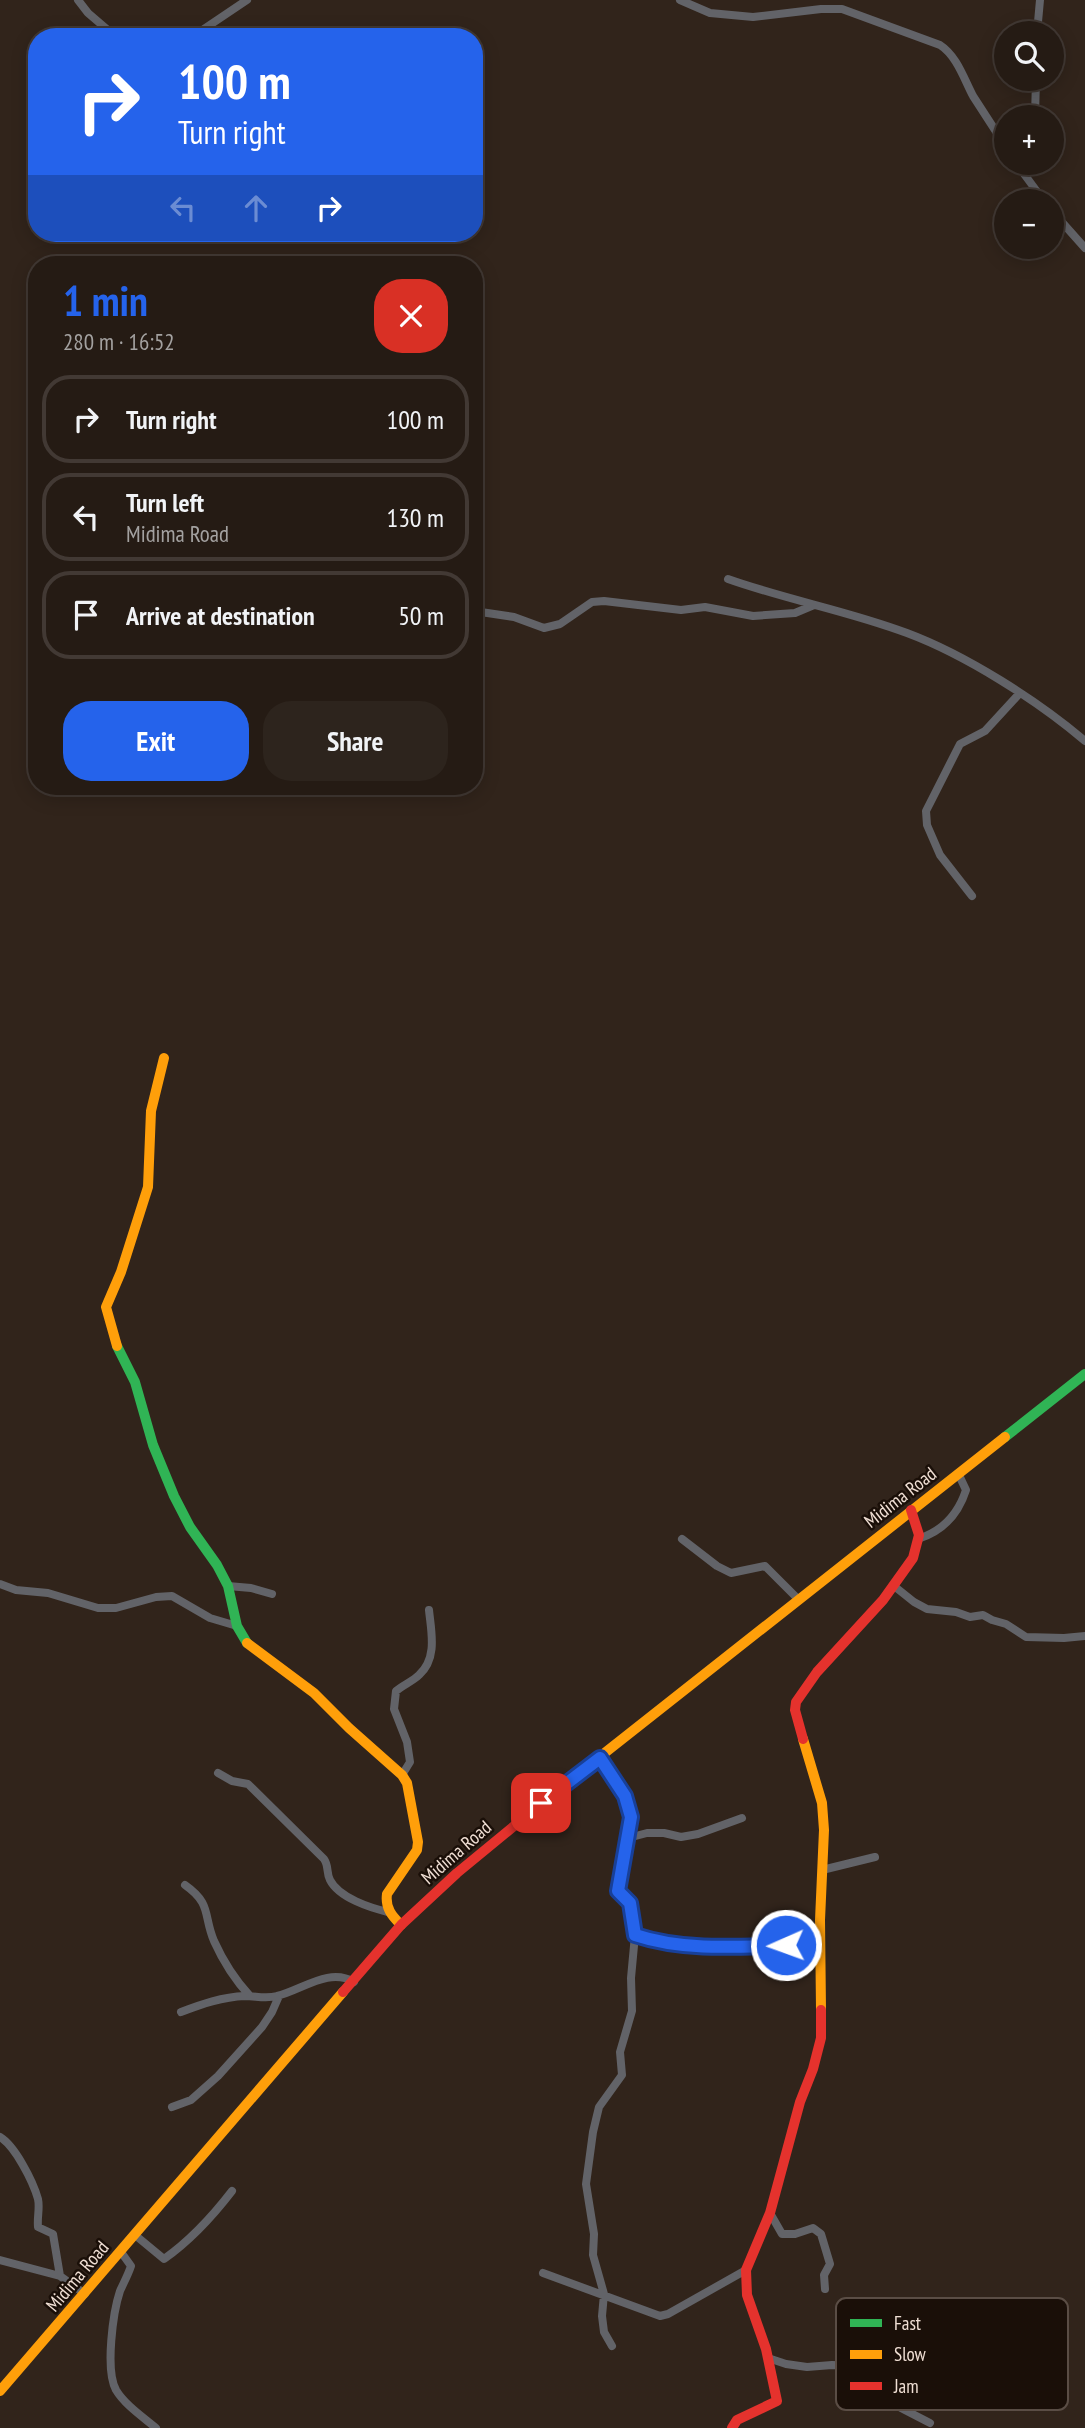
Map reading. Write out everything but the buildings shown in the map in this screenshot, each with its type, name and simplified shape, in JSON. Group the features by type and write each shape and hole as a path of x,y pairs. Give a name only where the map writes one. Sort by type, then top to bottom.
{"street":[{"path":"78,0 106,28"},
{"path":"205,28 247,0"},
{"path":"680,0 710,13 753,17 842,9 940,45 959,67 994,128"},
{"path":"1038,21 1040,0"},
{"path":"1024,175 1035,189"},
{"path":"1064,224 1085,248"},
{"path":"728,579 869,620 917,637 975,667 1019,694 1085,741"},
{"path":"483,612 514,617 544,628 560,624 592,602 604,600 681,610 705,607 753,616 795,613 814,605"},
{"path":"972,896 940,855 927,825 926,811 960,744 985,731 1019,694"},
{"path":"164,1058 151,1111 148,1187 131,1245 106,1307 118,1351 135,1382 153,1445 174,1496 190,1527 228,1586 237,1626 248,1645 314,1692 349,1728 402,1775 407,1783 418,1842 417,1850 387,1895 385,1903 388,1912 401,1925"},
{"name":"Midima Road","path":"0,2392 401,1925 474,1859 1085,1374"},
{"path":"918,1539 945,1525 958,1511 966,1490 958,1473"},
{"path":"732,2428 737,2420 777,2401 768,2358 747,2295 747,2270 769,2213 821,2038 820,1937 824,1830 822,1803 795,1710 796,1702 817,1672 894,1586 913,1558 918,1539 911,1510"},
{"path":"682,1539 717,1566 731,1573 765,1566 799,1600"},
{"path":"0,1584 16,1590 48,1593 98,1608 116,1608 156,1597 172,1597 210,1618 237,1626"},
{"path":"228,1586 251,1588 272,1594"},
{"path":"894,1586 927,1609 970,1616 983,1615 1006,1624 1026,1637 1085,1636"},
{"path":"402,1775 410,1762 407,1742 394,1709 396,1691 421,1674 428,1662 432,1645 429,1610"},
{"path":"600,1758 625,1796 631,1817 618,1891 630,1903 635,1935 631,1978 632,2011 620,2052 622,2075 599,2106 586,2184 594,2234 593,2255 604,2294 604,2332 612,2346"},
{"path":"218,1773 232,1781 248,1784 262,1797 328,1864 330,1880 341,1891 355,1901 388,1912"},
{"path":"628,1838 647,1833 681,1837 698,1835 742,1818"},
{"path":"822,1870 875,1857"},
{"path":"185,1885 203,1902 218,1949 239,1984 250,1996"},
{"path":"635,1935 673,1944 726,1947 794,1944 820,1937"},
{"path":"181,2012 210,2001 279,1996 322,1979 344,1976 354,1982"},
{"path":"172,2107 191,2100 218,2076 261,2027 279,1996"},
{"path":"0,2137 12,2147 36,2192 39,2206 38,2227 53,2234 56,2240 60,2276"},
{"path":"135,2235 164,2259 198,2232 218,2212 232,2191"},
{"path":"769,2213 782,2234 795,2234 813,2228 821,2234 830,2264 824,2275 825,2289"},
{"path":"121,2252 131,2266 120,2292 111,2347 112,2374 116,2389 131,2407 156,2428"},
{"path":"0,2259 60,2276 86,2294"},
{"path":"543,2273 660,2316 747,2270"},
{"path":"768,2358 807,2367 836,2365"},
{"path":"903,2410 930,2423"}],"traffic: fast":[{"path":"117,1346 135,1382 153,1445 174,1496 190,1527 217,1565 228,1586 237,1626 247,1643"},
{"path":"1005,1437 1085,1374"}],"traffic: slow":[{"path":"117,1346 106,1307 121,1272 148,1187 151,1111 164,1058"},
{"path":"559,1789 1005,1437"},
{"path":"247,1643 314,1693 402,1775 407,1783 418,1842 417,1850 387,1894 390,1911 401,1925"},
{"path":"803,1739 822,1803 824,1830 820,1920 821,2010"},
{"path":"0,2391 343,1992"}],"traffic: jam":[{"path":"803,1739 795,1710 796,1702 817,1672 883,1600 913,1558 919,1535 911,1510"},
{"path":"343,1992 401,1925 457,1873 559,1789"},
{"path":"732,2428 737,2420 777,2401 766,2349 747,2295 746,2270 770,2213 800,2102 813,2069 821,2038 821,2010"}],"route":[{"path":"541,1803 600,1758 625,1796 631,1817 618,1891 630,1903 635,1935 695,1946 786,1945"}]}
